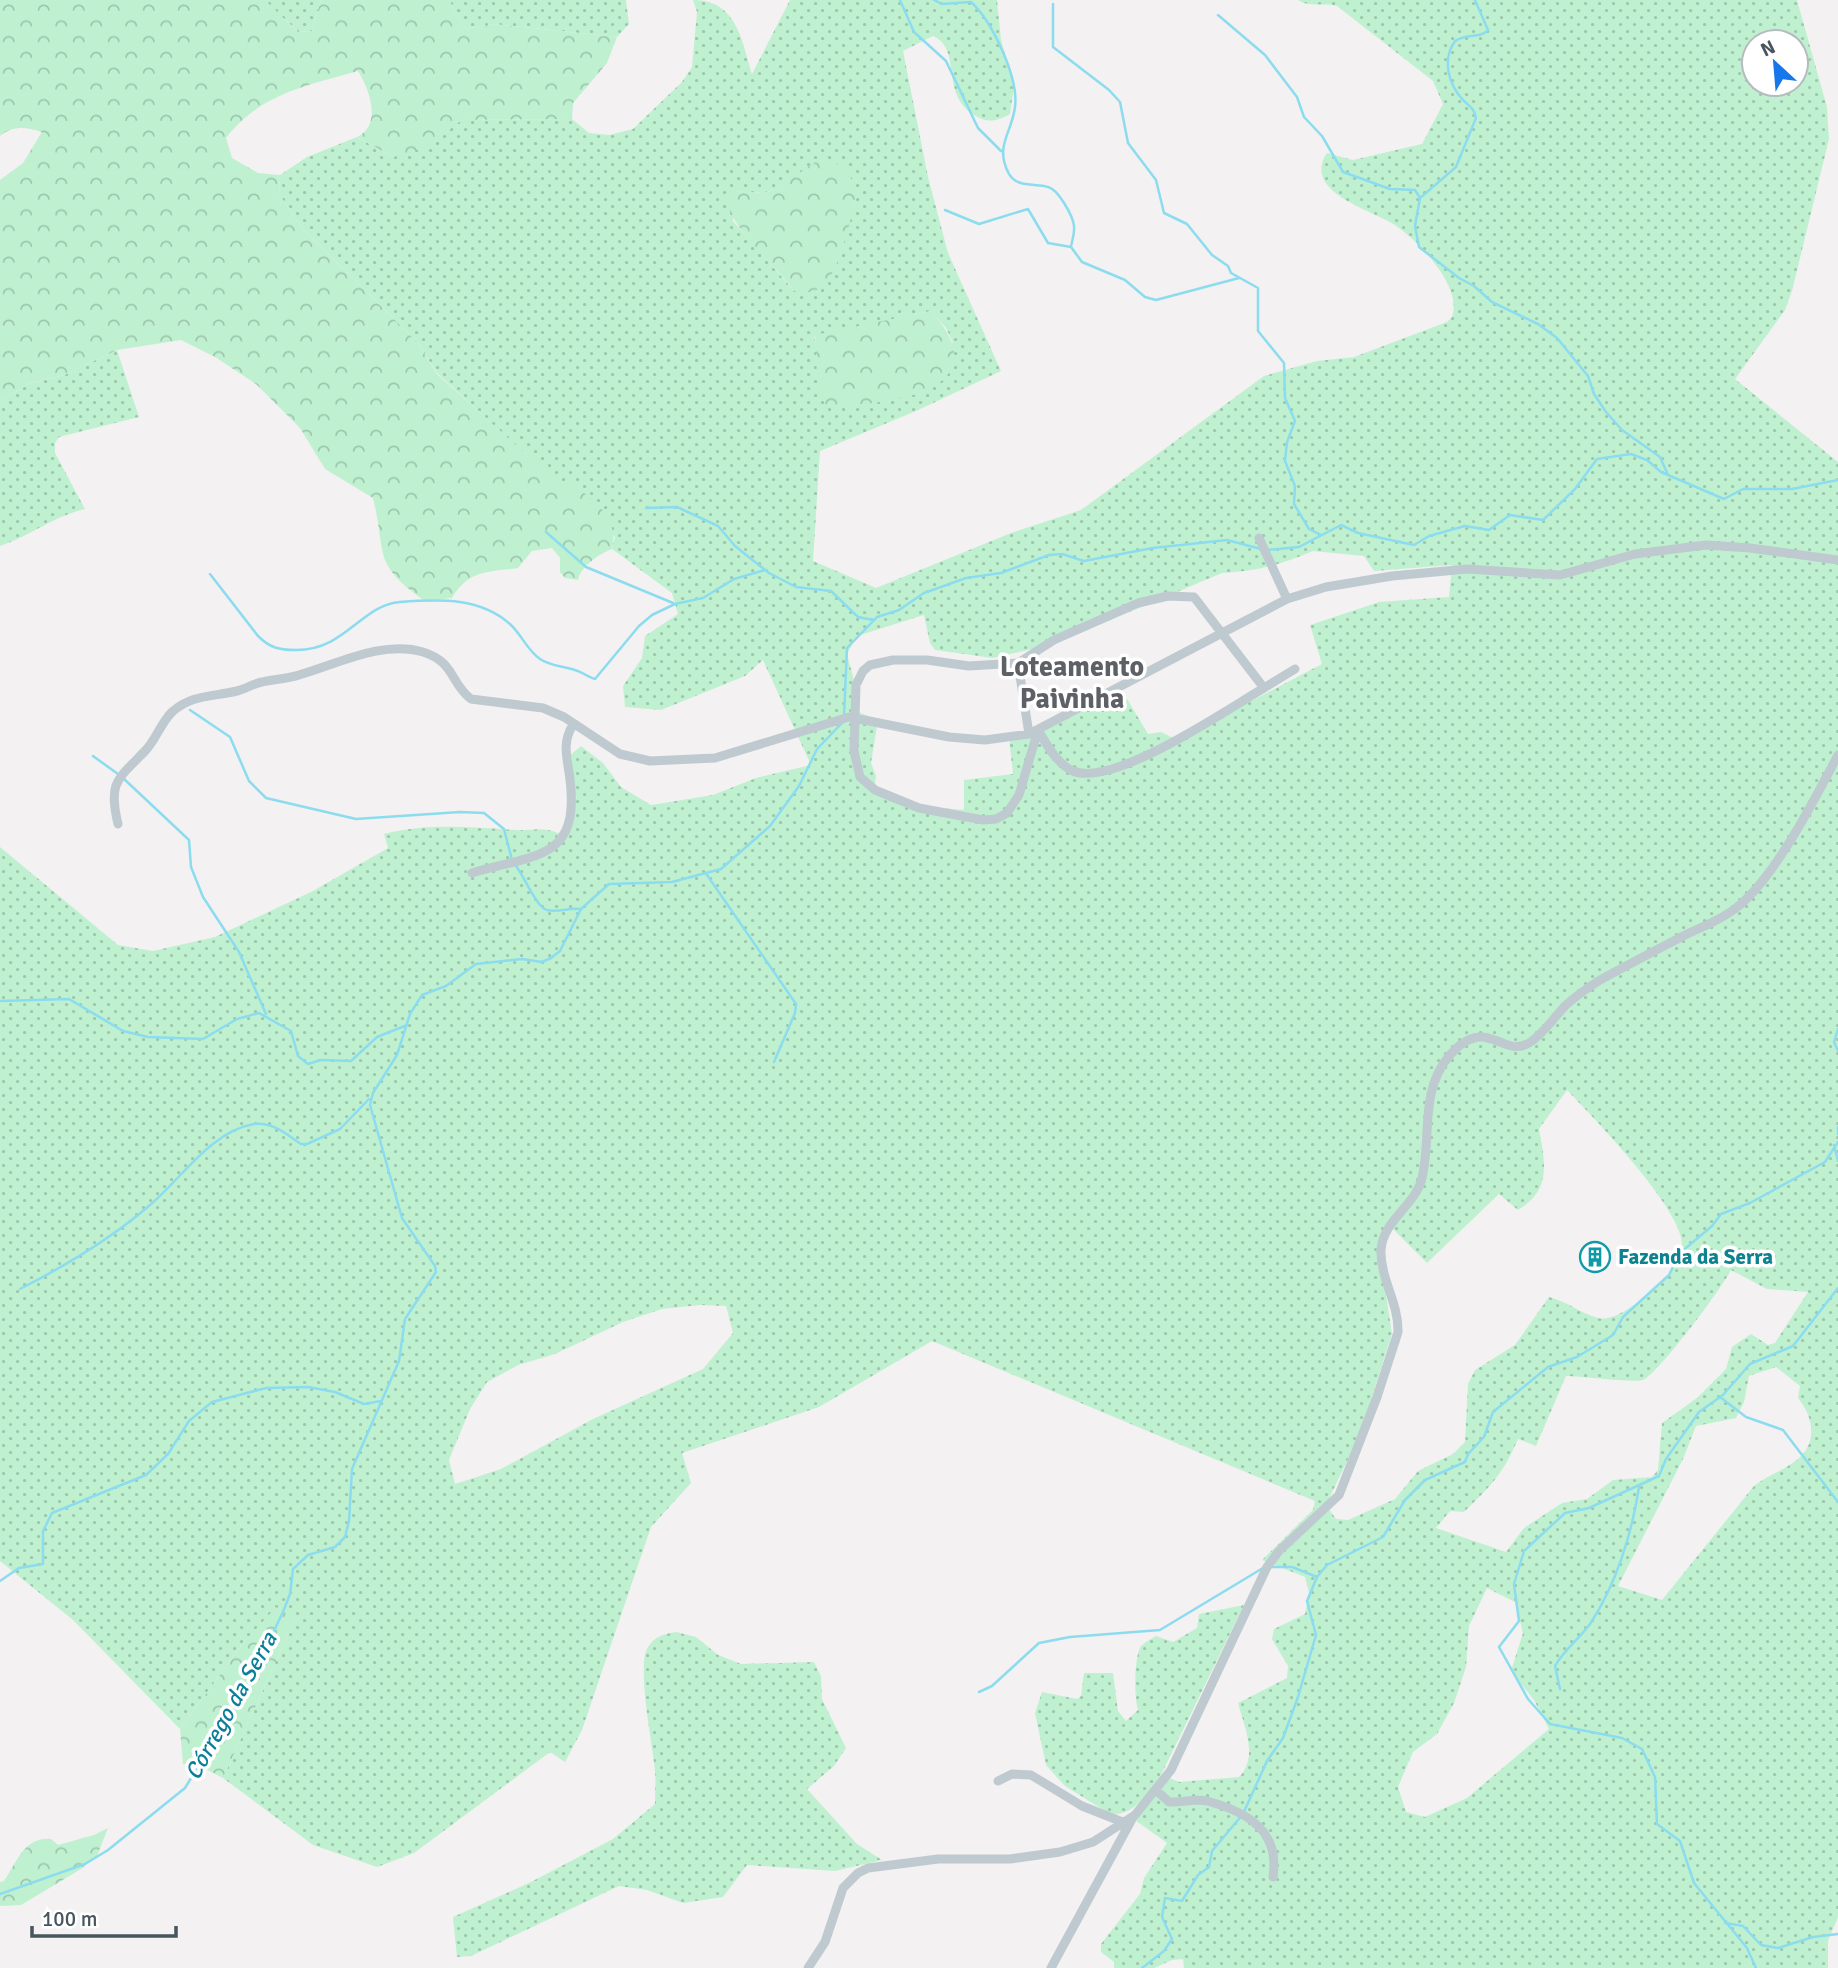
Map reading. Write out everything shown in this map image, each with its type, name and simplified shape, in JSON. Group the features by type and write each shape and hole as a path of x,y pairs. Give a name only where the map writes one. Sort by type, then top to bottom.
{"street":[{"path":"1259,538 1287,599"},
{"path":"118,824 113,802 115,784 121,774 150,746 166,719 184,703 202,695 240,690 263,682 301,675 337,661 400,648 442,660 471,699 543,708 629,758 671,762 715,758 777,741 831,720 856,717 960,738 985,740 1034,732 1287,599 1326,587 1467,569 1560,575 1635,554 1706,545 1838,560"},
{"path":"1018,663 1034,732 1015,805 996,819 983,820 919,808 866,785 857,769 856,685 863,671 870,665 910,660 969,666 1018,663 1054,640 1132,606 1168,596 1194,597 1264,688"},
{"path":"1034,732 1067,768 1086,774 1099,774 1132,764 1295,669"},
{"path":"472,873 548,851 564,839 570,805 566,741 573,725"},
{"path":"1051,1968 1135,1815 1171,1770 1267,1567 1291,1539 1331,1504 1346,1482 1398,1332 1399,1320 1382,1262 1383,1239 1422,1179 1427,1113 1437,1074 1450,1056 1466,1041 1475,1037 1487,1036 1510,1046 1528,1044 1567,1004 1601,980 1739,906 1789,841 1838,755"},
{"path":"998,1781 1012,1774 1031,1775 1082,1806 1125,1823"},
{"path":"1156,1790 1169,1802 1207,1801 1261,1826 1270,1839 1276,1858 1273,1877"},
{"path":"808,1968 825,1941 843,1888 868,1868 938,1859 1010,1858 1060,1852 1093,1842 1135,1815"}],"green space":[{"path":"0,0 254,0 268,3 298,32 312,31 321,0 449,0 466,29 493,24 617,37 607,63 573,103 572,119 462,120 425,148 393,157 357,137 370,124 372,115 369,96 358,71 303,87 269,101 240,123 226,138 232,158 258,173 280,175 279,194 303,229 417,342 437,374 563,487 568,482 595,502 608,518 612,528 612,549 591,561 578,580 565,578 560,572 560,558 552,548 532,551 518,568 472,577 452,598 425,601 396,577 389,567 381,546 373,498 325,469 300,428 256,384 215,357 181,340 117,350 64,375 28,384 0,402 0,180 23,163 42,132 20,128 0,136"},
{"path":"254,0 321,0 312,31 298,32 286,20"},
{"path":"449,0 626,0 629,24 617,37 493,24 466,29"},
{"path":"693,0 708,2 728,15 741,36 752,74 790,0 997,0 1001,40 1014,86 1010,114 997,120 988,120 979,118 963,106 957,95 947,51 942,42 933,36 903,51 928,177 948,253 1001,371 916,411 820,451 813,561 876,588 1011,533 1081,510 1264,376 1317,361 1354,357 1447,322 1452,317 1454,305 1451,292 1445,278 1426,253 1395,225 1331,189 1323,179 1322,167 1327,153 1353,160 1422,144 1443,104 1433,81 1337,6 1307,4 1298,0 1797,0 1805,28 1740,28 1740,98 1810,98 1810,46 1827,107 1829,139 1785,310 1735,379 1838,462 1838,1917 1828,1941 1828,1968 1184,1968 1183,1959 1172,1960 1154,1968 1114,1968 1114,1962 1101,1952 1101,1944 1140,1894 1144,1878 1167,1843 1135,1820 1167,1777 1179,1782 1239,1777 1245,1769 1249,1751 1238,1703 1287,1678 1288,1666 1272,1639 1274,1629 1305,1614 1309,1593 1305,1577 1262,1560 1313,1510 1315,1501 932,1341 819,1407 682,1453 691,1483 651,1527 582,1730 565,1762 550,1752 414,1853 377,1867 313,1845 223,1778 295,1620 245,1641 180,1729 73,1620 0,1561 0,847 118,945 153,951 215,937 313,891 388,848 384,834 433,827 542,829 558,833 568,829 568,757 581,746 603,763 621,787 651,805 713,795 756,778 811,765 763,660 745,676 661,710 625,707 623,686 642,658 645,636 678,614 672,593 612,549 615,537 437,373 417,342 303,229 279,194 280,175 307,157 357,137 393,157 462,120 572,119 589,133 609,135 633,129 682,82 692,67 697,12","holes":["813,163 858,193 835,264 794,291 733,221 736,191 760,192 778,189","931,311 946,328 953,343 817,349 814,337","1313,551 1364,556 1374,571 1452,565 1449,597 1379,602 1310,625 1322,664 1177,740 1161,732 1148,734 1120,687 1071,713 1009,737 1013,774 964,780 964,810 914,806 874,792 876,776 871,763 878,720 856,711 856,688 847,654 857,636 924,615 930,643 935,650 993,658 1054,644 1222,573 1257,569","1567,1090 1634,1164 1668,1209 1678,1228 1682,1244 1679,1258 1660,1283 1626,1310 1612,1317 1598,1318 1549,1297 1515,1345 1475,1370 1468,1384 1465,1442 1453,1454 1418,1471 1395,1499 1348,1520 1336,1519 1326,1505 1361,1432 1392,1334 1378,1242 1390,1226 1427,1263 1499,1194 1518,1210 1536,1194 1544,1174 1539,1129","1731,1270 1767,1289 1808,1292 1775,1343 1768,1345 1751,1334 1732,1347 1726,1369 1697,1398 1662,1423 1658,1470 1652,1477 1613,1480 1587,1499 1562,1503 1524,1528 1506,1552 1436,1528 1450,1511 1464,1512 1489,1487 1507,1462 1518,1439 1536,1446 1566,1376 1643,1380 1662,1363 1689,1330","700,1305 726,1306 733,1333 703,1369 593,1419 501,1469 455,1484 449,1460 470,1409 487,1382 518,1365 555,1354 623,1322 662,1309","1776,1367 1800,1386 1798,1398 1810,1421 1809,1445 1793,1463 1754,1486 1662,1600 1618,1586 1683,1459 1696,1426 1736,1418 1744,1402 1749,1376","1487,1588 1515,1602 1523,1633 1511,1671 1534,1700 1549,1729 1467,1798 1425,1817 1406,1812 1398,1787 1413,1752 1437,1734 1454,1703 1466,1667 1469,1626"]},
{"path":"817,161 834,161 849,174 858,193 841,253 831,275 818,289 798,292 794,291 743,232 728,207 727,196 735,191 764,192 781,187"},
{"path":"931,311 946,331 954,349 953,363 947,375 936,385 920,393 880,402 839,406 825,404 817,376 815,335"},
{"path":"117,350 139,417 59,437 55,443 55,453 85,509 63,516 0,546 0,402 28,384 64,375"},
{"path":"1244,1605 1161,1775 1134,1807 1126,1812 1110,1814 1065,1786 1046,1765 1035,1713 1042,1692 1077,1699 1081,1696 1084,1673 1113,1673 1118,1711 1126,1721 1138,1710 1135,1677 1141,1646 1156,1636 1173,1642 1197,1628 1199,1614"},
{"path":"276,1607 295,1620 223,1778 204,1768 183,1764 180,1729 245,1641"},
{"path":"676,1632 696,1637 718,1655 741,1664 814,1662 821,1676 822,1699 846,1748 834,1766 807,1789 857,1844 882,1860 835,1871 747,1865 723,1897 683,1903 647,1890 619,1886 471,1956 457,1957 453,1917 529,1883 613,1839 655,1804 655,1771 644,1688 645,1656 654,1640"},
{"path":"108,1828 97,1856 81,1869 21,1905 0,1906 0,1882 4,1881 27,1846 42,1839 51,1839 58,1845 94,1835"}],"waterway":[{"path":"900,0 914,32 946,61 978,128 1001,151"},
{"path":"934,0 942,4 971,2 995,36 1008,66 1015,95 1015,107 1005,140 1005,164 1012,178 1027,184 1048,187 1060,198 1074,226 1071,247 1082,262 1125,280 1145,297 1156,300 1239,278"},
{"path":"1475,0 1488,30 1455,41 1449,56 1448,71 1458,94 1473,110 1476,118 1456,167 1420,198 1415,226 1419,247 1492,302 1538,324 1557,338 1588,376 1594,394 1606,412 1622,430 1660,457 1668,475"},
{"path":"1053,4 1053,47 1109,90 1120,102 1128,143 1156,180 1164,213 1187,224 1212,255 1228,266 1231,273 1258,288 1258,331 1284,363 1285,398 1295,421 1287,442 1285,461 1295,486 1294,504 1309,529 1321,535"},
{"path":"1218,15 1265,55 1297,97 1304,117 1322,136 1343,172 1390,189 1415,190 1420,198"},
{"path":"945,210 979,224 1028,209 1048,243 1071,247"},
{"name":"Córrego da Serra","path":"1268,550 1299,547 1341,525 1358,533 1414,545 1429,536 1465,526 1489,530 1510,515 1543,520 1575,489 1597,459 1631,454 1647,460 1661,472 1724,499 1743,489 1792,489 1838,480"},
{"path":"646,508 677,507 718,526 735,546 769,573 796,587 831,591 858,617 873,620"},
{"path":"546,532 586,567 673,603"},
{"name":"Córrego da Serra","path":"844,716 847,648 877,617 899,610 924,593 966,578 1001,573 1049,555 1062,554 1084,561 1153,548 1227,540 1261,549"},
{"path":"210,574 258,636 275,648 296,650 328,643 386,605 415,601 460,602 474,605 500,617 512,626 532,652 544,661 595,679 639,626 652,615 675,604 703,598 734,579 765,570"},
{"path":"190,710 230,737 249,781 266,798 356,819 460,812 484,813 504,829 512,860"},
{"name":"Córrego da Serra","path":"0,1894 85,1864 108,1850 185,1788 248,1685 290,1594 293,1569 308,1555 335,1547 345,1537 349,1521 352,1469 399,1361 405,1319 436,1272 435,1266 402,1218 370,1105 373,1093 397,1055 410,1014 422,995 446,986 476,964 522,959 542,962 551,958 560,951 581,909 609,884 672,882 721,869 770,826 799,786 817,749 842,723"},
{"path":"93,756 118,774"},
{"path":"123,778 189,840 191,867 203,897 239,952 266,1014"},
{"path":"516,866 543,908 551,911 581,909"},
{"path":"707,875 796,1004 795,1013 774,1062"},
{"path":"0,1001 69,999 123,1031 148,1037 203,1039 237,1019 259,1013 291,1031 298,1056 308,1064 321,1060 351,1061 377,1037 407,1025"},
{"path":"1838,1029 1834,1042 1838,1051"},
{"path":"20,1289 71,1261 120,1229 161,1195 210,1146 238,1128 254,1124 267,1125 301,1144 307,1144 340,1129 369,1099"},
{"path":"1838,1127 1838,1134"},
{"path":"1142,1968 1164,1951 1172,1939 1162,1917 1165,1898 1182,1901 1198,1875 1209,1867 1212,1851 1243,1814 1267,1761 1283,1738 1316,1635 1307,1601 1317,1577 1327,1565 1383,1537 1405,1500 1425,1480 1465,1462 1468,1454 1484,1437 1493,1412 1548,1367 1577,1357 1613,1335 1623,1317 1669,1275 1680,1253 1712,1226 1721,1214 1750,1203 1825,1162 1838,1142"},
{"path":"1834,1145 1838,1161"},
{"path":"1756,1968 1747,1948 1694,1883 1680,1841 1657,1824 1655,1777 1642,1749 1622,1738 1550,1724 1528,1699 1499,1647 1519,1621 1514,1584 1524,1551 1565,1513 1589,1508 1659,1476 1666,1459 1699,1412 1723,1395 1750,1364 1793,1346 1838,1288"},
{"path":"0,1581 19,1568 43,1564 43,1531 52,1513 146,1475 168,1454 189,1421 212,1402 266,1388 308,1387 335,1392 364,1404 381,1401"},
{"path":"1720,1397 1746,1417 1783,1430 1838,1502"},
{"path":"1560,1689 1555,1666 1590,1624 1608,1593 1627,1540 1639,1487"},
{"path":"1270,1567 1292,1567 1317,1577"},
{"path":"979,1692 992,1686 1039,1643 1070,1637 1160,1630 1263,1568"},
{"path":"1725,1923 1743,1926 1761,1945 1778,1948 1813,1937 1838,1934"}],"place":[{"name":"Fazenda da Serra","path":"1595,1257"}],"district":[{"name":"Loteamento Paivinha","path":"1072,683"}]}
